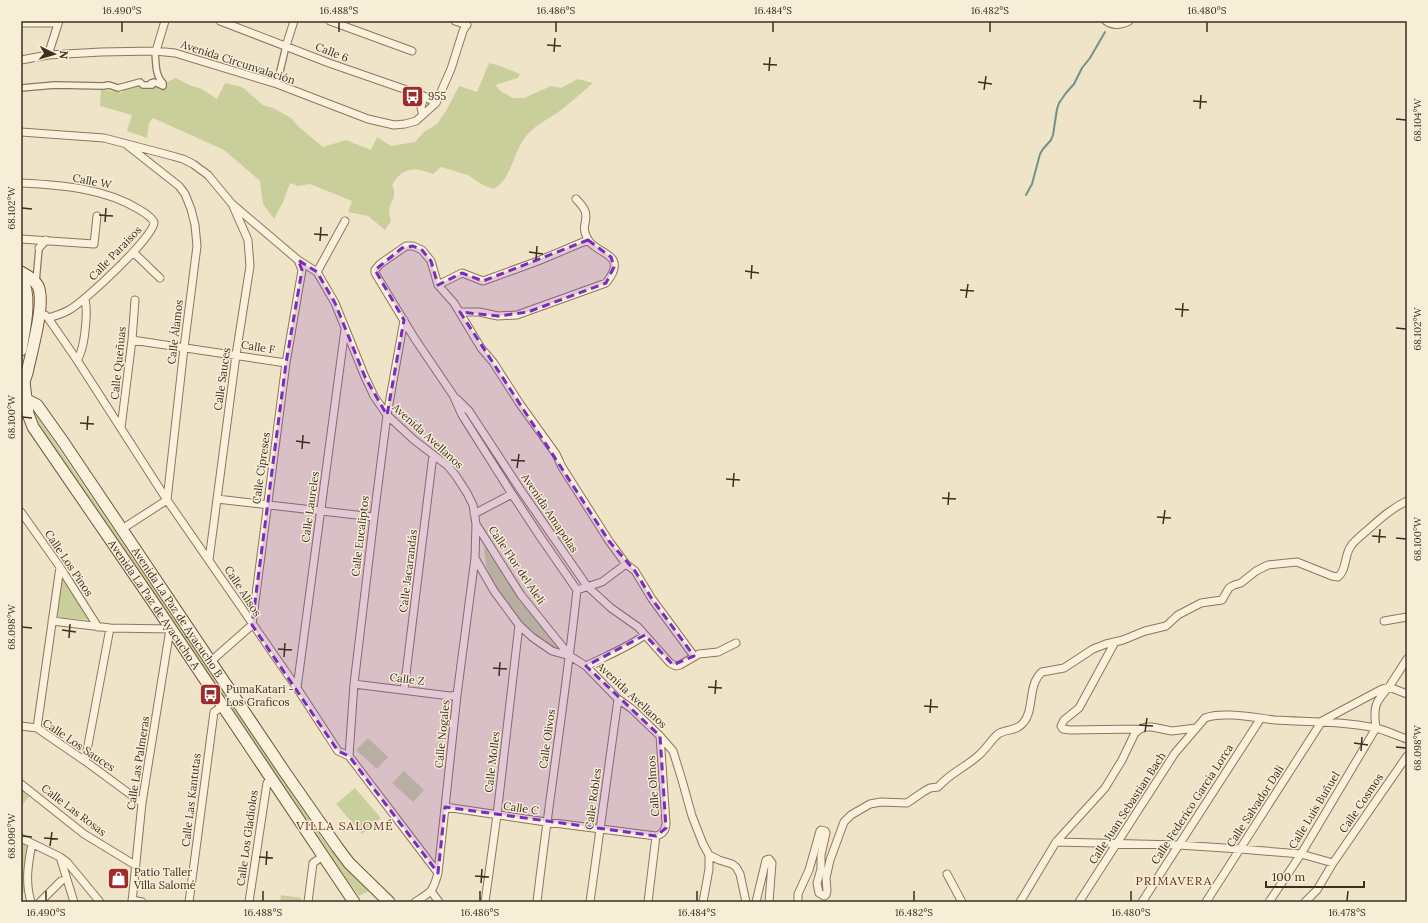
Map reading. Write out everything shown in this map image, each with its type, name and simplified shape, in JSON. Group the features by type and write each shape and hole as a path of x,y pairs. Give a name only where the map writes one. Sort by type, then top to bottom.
{"main road":[{"path":"21,272 36,282"},
{"path":"21,278 24,290 21,350"},
{"name":"Avenida La Paz de Ayacucho A","path":"36,282 44,316 36,328 27,372 22,381 29,418 33,427 223,706 354,902"},
{"name":"Avenida La Paz de Ayacucho B","path":"25,399 37,405 284,771 345,858 389,902"}],"street":[{"path":"21,88 55,85 110,85 118,88 140,82 152,85 151,84 154,82 163,86 163,83 157,74 156,51 165,21"},
{"name":"Calle 6","path":"220,21 329,63 424,96 437,102"},
{"path":"277,84 286,46 294,21"},
{"path":"330,21 412,51"},
{"path":"437,102 449,75 463,31 467,24 455,21"},
{"path":"1106,21 1111,24 1129,21"},
{"path":"21,22 59,22 48,55"},
{"name":"Avenida Circunvalación","path":"21,60 48,55 101,52 156,51 175,53 277,84 382,123 394,125 416,121 437,102"},
{"path":"423,116 421,108 424,96"},
{"name":"Avenida Avellanos","path":"21,132 104,138 177,157 194,164 208,174 232,204 298,260 317,272 335,303 365,377 374,396 386,415 448,466 467,493 473,505 476,524 475,558 494,592 519,625 532,637 552,651 570,656 586,666 618,699 632,709 660,736 673,751 692,816 709,855"},
{"name":"Calle Álamos","path":"124,144 179,186 185,194 195,225 197,246 167,500"},
{"name":"Calle W","path":"21,183 58,186 100,193 128,203 153,220"},
{"path":"460,312 479,312 498,316 517,315 602,285 610,277 614,267 614,261 611,257 592,245 588,240 584,230 586,218 585,211 576,198"},
{"name":"Calle Sauces","path":"209,560 236,355 250,266 248,240 232,204"},
{"path":"21,239 94,244 97,216"},
{"name":"Calle Paraisos","path":"44,316 69,310 84,300 133,252 154,227 155,224 153,220"},
{"path":"317,272 345,221"},
{"path":"36,282 39,248 46,240"},
{"path":"588,240 538,261 483,281 462,273 438,285 460,312 481,348 493,362 520,404 556,454 609,541 626,564 636,571 652,599 694,656 722,650 736,643"},
{"name":"Avenida Amapolas","path":"438,285 431,261 422,250 413,246 402,248 380,264 375,270 404,320 453,395 462,415 512,494 577,590"},
{"path":"133,252 160,278"},
{"name":"Calle Cipreses","path":"252,625 286,363 302,270 298,260"},
{"path":"77,360 81,354 83,342 86,308 84,300"},
{"name":"Calle Queñuas","path":"121,428 132,340 135,300"},
{"name":"Calle Alisos","path":"44,316 77,360 167,500 297,688 338,752 349,756 438,873"},
{"name":"Calle Eucaliptos","path":"349,756 354,684 386,415 404,320"},
{"path":"23,325 36,328"},
{"name":"Calle Laureles","path":"297,688 345,328"},
{"name":"Calle F","path":"132,340 286,363"},
{"name":"Avenida Amapolas","path":"453,395 469,411 520,489 587,586 611,608 638,627 673,665 680,665 694,656"},
{"name":"Calle Jacarandás","path":"404,690 433,455"},
{"path":"474,514 512,494"},
{"path":"217,499 374,517"},
{"path":"122,529 167,500"},
{"path":"798,902 798,894 809,870 820,831 823,830 826,833 821,855 821,869 817,883 819,893 824,896 828,891 826,878 830,860 844,822 851,815 870,804 881,802 900,804 907,803 930,788 938,788 945,779 979,755 998,734 1021,726 1028,714 1033,688 1038,675 1042,672 1064,668 1093,649 1145,631 1166,626 1178,615 1201,603 1222,600 1230,588 1241,583 1256,571 1268,565 1297,562 1338,577 1342,574 1347,553 1351,545 1384,515 1407,502"},
{"name":"Calle Los Pinos","path":"21,512 60,567 98,627"},
{"name":"Calle Flor del Alelí","path":"476,524 521,595 570,656"},
{"name":"Calle Nogales","path":"431,891 435,887 438,873 457,695 475,558"},
{"path":"577,590 602,582 626,564"},
{"path":"37,728 60,567"},
{"name":"Calle Olivos","path":"537,902 546,822 570,656 577,590"},
{"path":"1384,621 1407,617"},
{"path":"52,621 110,628 170,629"},
{"path":"210,662 252,625"},
{"name":"Calle Molles","path":"485,902 497,815 519,625"},
{"path":"86,761 110,628"},
{"name":"Calle Las Palmeras","path":"132,901 142,803 170,629"},
{"path":"586,666 618,652 645,635"},
{"path":"1115,642 1079,708 1064,720 1061,726 1070,730 1140,729 1152,727 1172,731 1196,728"},
{"path":"1376,728 1374,712 1376,702 1389,687 1407,659"},
{"name":"Calle Z","path":"354,684 450,696 457,695"},
{"path":"1322,721 1382,689 1389,687 1407,694"},
{"name":"Calle Robles","path":"590,902 618,699"},
{"name":"Calle Las Kantutas","path":"189,902 214,712 223,706"},
{"name":"Calle Juan Sebastian Bach","path":"1079,902 1175,754 1205,718 1223,715 1322,721 1376,728 1407,740"},
{"name":"Calle Federico Garcia Lorca","path":"1142,902 1261,718"},
{"name":"Calle Salvador Dali","path":"1206,902 1322,721"},
{"name":"Calle Los Sauces","path":"21,726 37,728 86,761 142,803"},
{"name":"Calle Luis Buñuel","path":"1269,902 1301,854 1376,728"},
{"path":"1020,902 1056,842 1105,788 1122,760 1132,738 1140,729"},
{"name":"Calle Olmos","path":"648,902 656,836 664,832 666,823 666,801 660,736"},
{"name":"Calle Cosmos","path":"1305,902 1317,890 1407,756"},
{"name":"Calle Los Gladiolos","path":"249,902 266,783 271,779"},
{"name":"Calle Las Rosas","path":"21,784 84,834 135,865"},
{"name":"Calle C","path":"445,807 600,830 656,836"},
{"path":"21,838 67,862 100,902"},
{"path":"1056,842 1178,845 1240,849 1301,854 1334,863"},
{"path":"31,902 27,888 27,875 32,844"},
{"path":"703,902 709,869 709,855 736,867 740,874 746,902"},
{"path":"308,902 313,863 323,856"},
{"path":"60,857 74,902"},
{"path":"756,902 766,860 769,859 772,863 769,902"},
{"path":"947,874 962,902"},
{"path":"40,902 61,881"},
{"path":"415,902 431,891 439,902"},
{"path":"132,901 142,902"}],"highlighted area":[{"path":"588,240 611,257 614,267 606,283 528,312 498,316 460,312 609,541 635,571 652,599 694,656 673,665 645,635 586,666 660,736 666,828 656,836 445,807 438,873 349,756 338,751 252,625 286,363 302,270 298,260 317,272 335,303 365,377 387,415 404,320 375,270 402,248 413,246 422,250 431,261 438,285 462,273 483,281"}],"green space":[{"path":"489,63 520,74 518,78 495,85 502,92 513,98 524,98 551,86 561,88 578,79 593,83 562,110 530,131 518,149 504,179 493,189 481,184 468,175 441,167 433,174 415,169 405,171 392,185 394,189 394,196 389,211 391,221 385,230 368,216 348,212 352,201 310,184 298,186 290,183 283,202 274,219 263,204 260,181 224,150 153,118 149,123 147,138 127,131 132,115 100,106 101,90 122,93 123,90 137,86 164,86 167,82 176,78 189,85 202,89 217,99 225,83 242,87 263,105 273,108 291,118 299,127 323,147 346,140 371,150 377,137 391,146 415,142 424,132 437,124 446,111 459,86 477,92"},
{"path":"34,412 329,848 369,891 359,896 326,851 44,431 33,414"},
{"path":"484,546 521,601 560,649 551,647 526,627 499,592 486,567"},
{"path":"59,575 91,620 53,617"},
{"path":"368,738 388,757 377,769 356,750"},
{"path":"404,771 424,790 413,802 392,783"},
{"path":"21,787 31,795 21,806"},
{"path":"355,788 381,818 362,834 336,804"},
{"path":"23,843 27,845 25,879 26,892 21,893 21,846"},
{"path":"281,895 301,898 301,902 280,902"}],"waterway":[{"path":"1026,195 1032,184 1040,154 1053,135 1059,103 1074,84 1082,68 1090,58 1105,32"}],"place":[{"name":"955","path":"412,96"},
{"name":"PumaKatari - Los Graficos","path":"210,695"},
{"name":"Patio Taller Villa Salomé","path":"118,878"}],"district":[{"name":"VILLA SALOMÉ","path":"345,825"},
{"name":"PRIMAVERA","path":"1174,880"}]}
